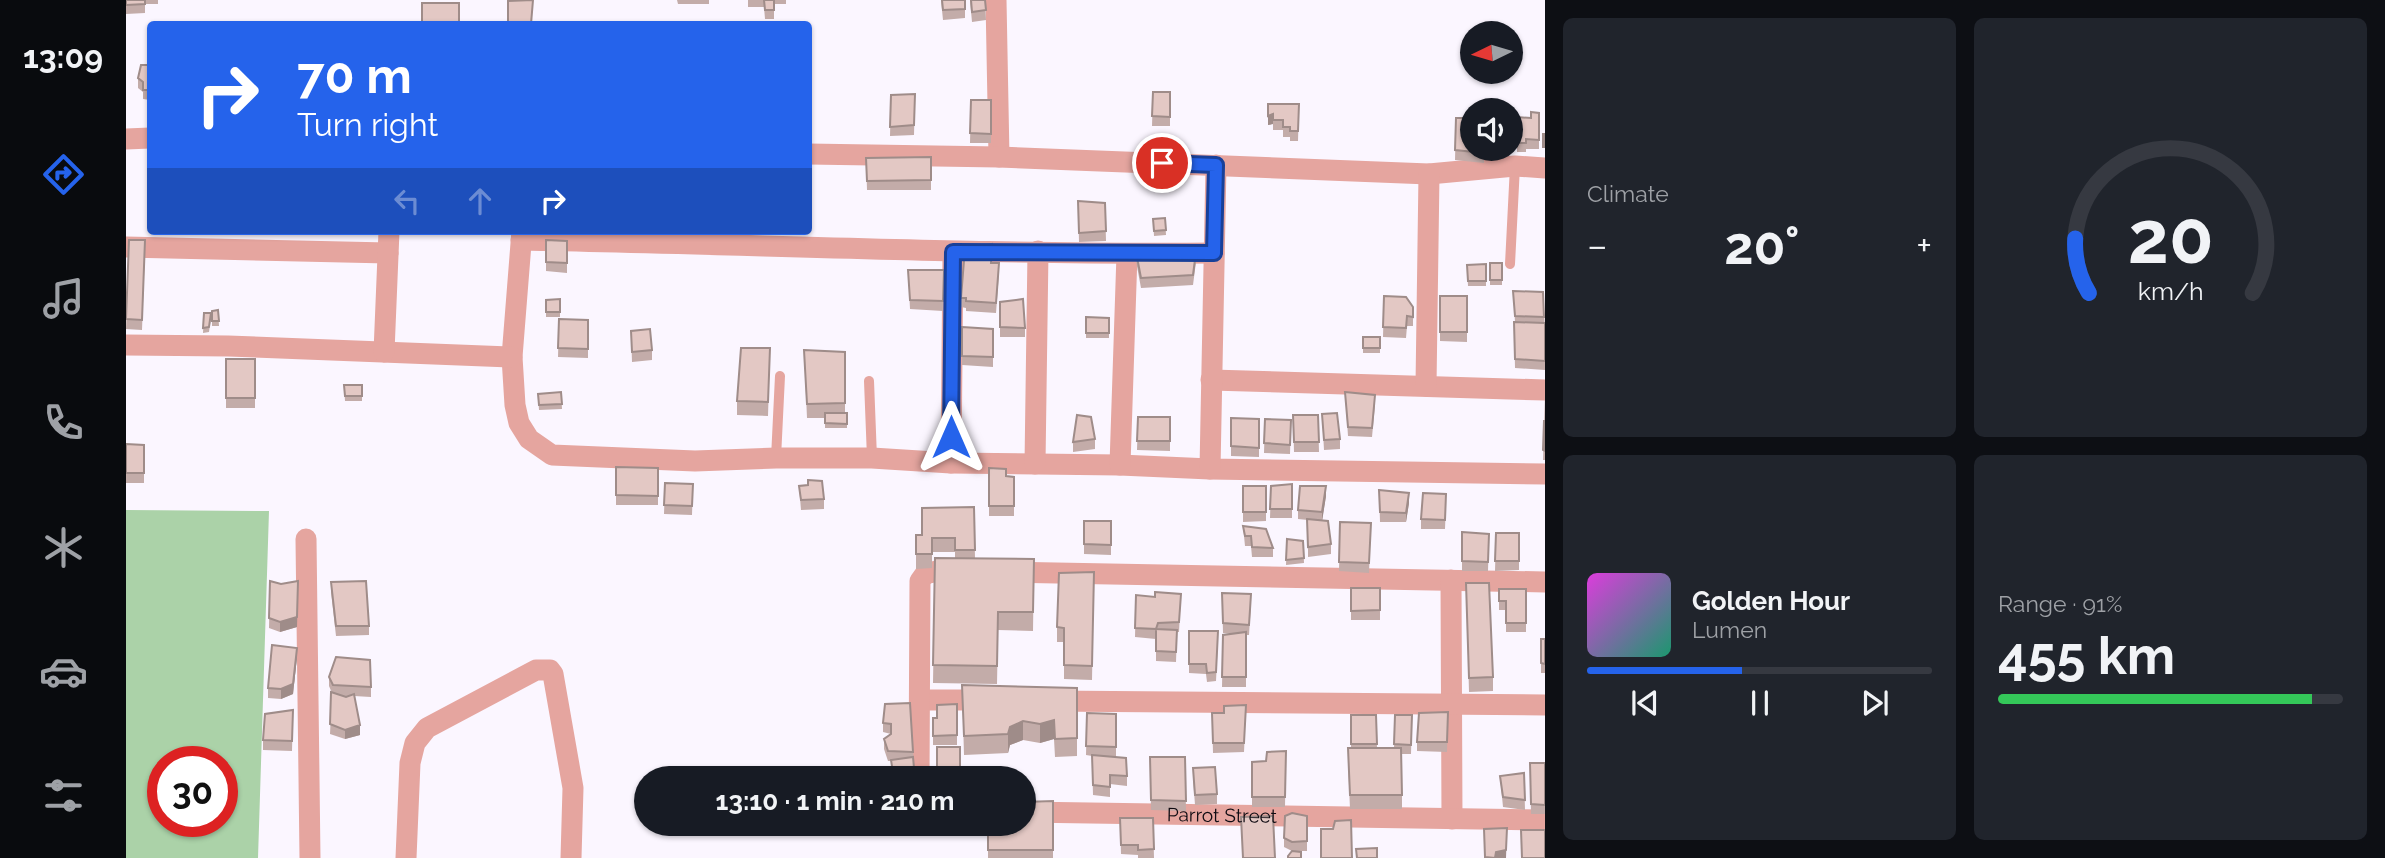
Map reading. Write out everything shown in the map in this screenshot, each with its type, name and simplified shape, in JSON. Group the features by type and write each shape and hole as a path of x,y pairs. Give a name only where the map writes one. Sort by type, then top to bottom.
{"street":[{"path":"996,0 999,158"},
{"path":"126,138 147,138"},
{"path":"812,154 1216,165 1429,174 1516,166 1545,168"},
{"path":"1210,469 1216,165"},
{"path":"1426,386 1429,174"},
{"path":"384,352 389,235"},
{"path":"1214,253 953,252 521,236 512,357 519,423 529,439 552,455 695,461 872,458 951,463 1545,474"},
{"path":"126,247 388,253"},
{"path":"1035,464 1038,251"},
{"path":"951,463 953,252"},
{"path":"1120,465 1127,254"},
{"path":"126,345 228,346 512,357"},
{"path":"1211,380 1545,390"},
{"path":"306,539 310,858"},
{"path":"919,766 921,577 925,574 937,571 1545,582"},
{"path":"1451,580 1452,819"},
{"path":"406,858 410,763 415,743 427,728 456,711 536,670 546,669 553,674 573,788 571,858"},
{"path":"920,700 1002,700"},
{"path":"1030,701 1545,705"},
{"name":"Parrot Street","path":"1036,812 1545,820"}],"lane":[{"path":"1510,264 1516,166"},
{"path":"776,458 780,376"},
{"path":"869,381 872,458"}],"green space":[{"path":"126,510 269,511 258,858 126,858"}],"building":[{"path":"126,0 145,0 145,4 126,5"},
{"path":"533,0 531,21 508,21 508,1"},
{"path":"764,0 774,0 774,10 765,10"},
{"path":"942,0 965,0 965,9 943,10"},
{"path":"971,0 985,0 986,10 972,12"},
{"path":"422,3 459,3 459,21 422,21"},
{"path":"141,65 147,65 147,90 143,90 143,82 138,78"},
{"path":"1153,92 1170,92 1170,117 1152,116"},
{"path":"915,94 914,125 890,127 891,95"},
{"path":"971,100 991,100 991,134 970,133"},
{"path":"1268,104 1299,104 1298,131 1283,127 1283,120 1273,120 1273,114 1268,116"},
{"path":"1531,112 1539,113 1539,140 1526,139 1526,143 1523,143 1523,117 1531,118"},
{"path":"1456,118 1460,118 1460,151 1455,150"},
{"path":"931,157 931,180 867,181 866,158"},
{"path":"1078,201 1105,203 1106,231 1079,233"},
{"path":"1165,218 1166,230 1154,231 1153,219"},
{"path":"129,240 145,240 142,320 126,319"},
{"path":"546,240 567,241 567,263 546,262"},
{"path":"992,244 991,263 999,263 996,303 966,301 966,298 961,298 965,248"},
{"path":"1136,252 1196,252 1193,275 1141,278"},
{"path":"1490,263 1502,263 1502,280 1490,280"},
{"path":"1486,264 1486,281 1468,281 1467,265"},
{"path":"908,270 944,270 943,301 910,300"},
{"path":"1513,291 1543,292 1544,317 1515,316"},
{"path":"1384,296 1406,297 1413,307 1413,317 1407,316 1406,328 1383,327"},
{"path":"1440,296 1467,296 1467,332 1440,332"},
{"path":"560,299 560,312 546,312 546,300"},
{"path":"1023,299 1025,328 1000,327 1000,302"},
{"path":"218,310 219,321 212,321 212,311"},
{"path":"204,313 211,313 209,327 203,328"},
{"path":"1086,317 1109,318 1109,333 1086,333"},
{"path":"559,319 588,320 588,349 558,348"},
{"path":"1514,322 1545,323 1545,361 1515,359"},
{"path":"962,327 993,329 993,357 962,356"},
{"path":"650,329 652,350 632,352 631,331"},
{"path":"1363,337 1380,337 1380,348 1363,348"},
{"path":"741,348 770,348 768,402 737,401"},
{"path":"804,350 845,352 845,403 807,404"},
{"path":"226,359 255,359 255,398 226,398"},
{"path":"344,385 362,385 362,396 345,396"},
{"path":"561,392 562,404 539,405 538,394"},
{"path":"1345,392 1375,395 1372,428 1348,427"},
{"path":"825,413 847,413 847,424 825,423"},
{"path":"1337,413 1340,439 1324,440 1322,414"},
{"path":"1077,415 1091,417 1095,439 1073,442"},
{"path":"1293,415 1318,415 1319,442 1294,442"},
{"path":"1138,417 1170,417 1170,441 1137,441"},
{"path":"1231,418 1259,419 1259,448 1231,446"},
{"path":"1265,419 1291,420 1290,445 1264,443"},
{"path":"1545,421 1545,451 1543,450"},
{"path":"126,444 144,445 144,473 126,473"},
{"path":"616,467 658,468 658,496 616,495"},
{"path":"989,468 1006,469 1006,476 1014,477 1014,506 989,506"},
{"path":"808,480 822,481 824,499 801,500 799,486 808,485"},
{"path":"665,483 693,484 692,506 664,505"},
{"path":"1292,484 1292,509 1270,509 1271,486"},
{"path":"1243,486 1266,486 1266,512 1243,512"},
{"path":"1300,486 1326,486 1322,512 1298,510"},
{"path":"1379,490 1409,493 1406,513 1380,512"},
{"path":"1423,493 1446,494 1445,520 1421,519"},
{"path":"974,507 975,550 955,550 955,538 932,538 932,554 916,554 916,535 922,535 922,508"},
{"path":"1307,519 1328,521 1331,544 1308,547"},
{"path":"1084,521 1111,521 1111,545 1084,544"},
{"path":"1340,522 1371,523 1369,563 1339,562"},
{"path":"1243,526 1266,529 1273,548 1252,547 1251,536 1245,536"},
{"path":"1462,532 1489,534 1488,562 1462,561"},
{"path":"1496,533 1519,533 1519,561 1495,561"},
{"path":"1287,539 1303,541 1304,558 1286,560"},
{"path":"935,558 1034,559 1033,612 998,612 997,666 933,665"},
{"path":"1094,572 1092,666 1064,665 1064,628 1057,627 1059,573"},
{"path":"270,581 281,584 298,581 297,617 280,622 269,618"},
{"path":"366,581 369,626 336,626 331,582"},
{"path":"1466,583 1489,583 1493,677 1469,678"},
{"path":"1351,588 1380,588 1380,610 1351,611"},
{"path":"1499,589 1526,589 1526,623 1506,623 1506,601 1499,601"},
{"path":"1155,592 1181,594 1179,622 1158,623 1156,629 1135,628 1136,595 1155,597"},
{"path":"1222,593 1251,594 1249,625 1223,623"},
{"path":"1156,629 1177,630 1176,652 1156,651"},
{"path":"1189,631 1218,631 1216,672 1207,673 1206,664 1189,664"},
{"path":"1246,632 1246,677 1222,677 1223,635"},
{"path":"1541,639 1545,639 1545,664 1541,663"},
{"path":"272,645 297,648 293,684 281,689 268,688"},
{"path":"336,657 370,660 371,687 333,685 329,677"},
{"path":"962,685 1077,688 1077,738 1055,739 1054,720 1040,724 1023,721 1010,727 1008,734 964,736"},
{"path":"331,692 346,697 354,694 360,725 345,730 330,724"},
{"path":"910,703 913,752 888,751 884,739 891,734 891,724 883,723 885,704"},
{"path":"957,704 957,735 933,736 933,718 937,718 937,705"},
{"path":"1246,705 1244,743 1213,743 1212,713 1224,713 1224,706"},
{"path":"293,710 292,741 263,740 265,714"},
{"path":"1448,712 1447,742 1417,742 1419,713"},
{"path":"1087,713 1116,714 1116,747 1086,746"},
{"path":"1351,715 1376,715 1377,744 1351,744"},
{"path":"1395,715 1412,715 1411,745 1394,744"},
{"path":"937,747 960,747 960,766 937,766"},
{"path":"1348,748 1401,748 1402,795 1350,795"},
{"path":"1286,751 1285,797 1252,797 1252,762 1266,761 1267,752"},
{"path":"1092,755 1126,758 1127,776 1110,775 1110,787 1093,785"},
{"path":"913,757 914,766 892,766 891,760"},
{"path":"1150,757 1185,757 1186,801 1151,800"},
{"path":"1530,763 1545,763 1545,805 1531,804"},
{"path":"1215,767 1217,794 1195,795 1193,768"},
{"path":"1524,773 1525,800 1503,797 1500,776"},
{"path":"1053,801 1053,850 988,850 988,836 1036,836 1036,802"},
{"path":"1292,813 1307,816 1307,841 1292,842 1284,838 1285,816"},
{"path":"1273,816 1275,858 1243,858 1241,817"},
{"path":"1120,818 1153,818 1154,849 1138,850 1138,845 1121,845"},
{"path":"1351,820 1352,858 1321,858 1321,829 1333,829 1335,821"},
{"path":"1507,828 1506,850 1496,852 1495,858 1485,857 1484,829"},
{"path":"1521,830 1545,830 1545,858 1522,858"},
{"path":"1377,848 1377,858 1357,858 1356,849"},
{"path":"1292,851 1301,852 1301,858 1288,858"}],"route":[{"path":"951,437 953,252 1214,253 1216,165 1162,163"}]}
